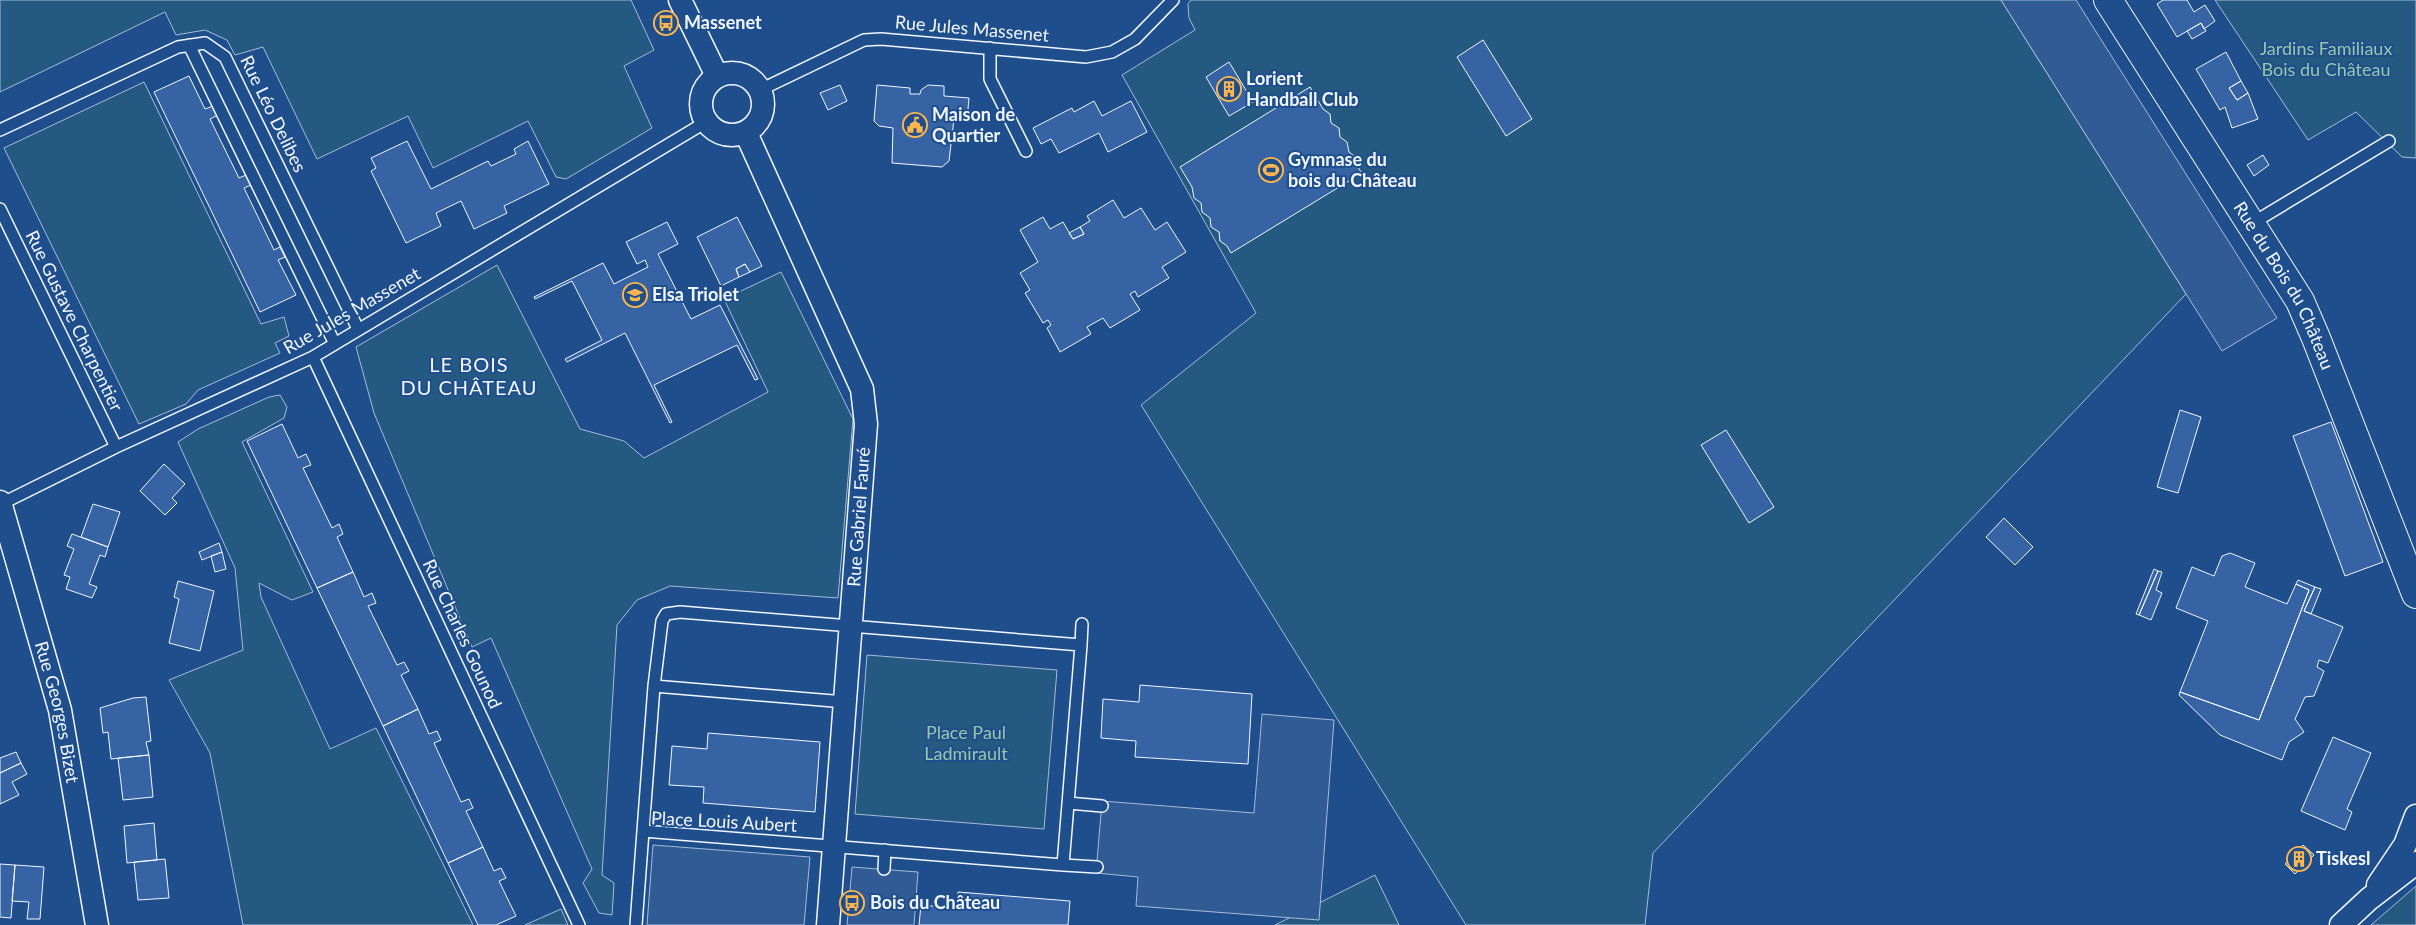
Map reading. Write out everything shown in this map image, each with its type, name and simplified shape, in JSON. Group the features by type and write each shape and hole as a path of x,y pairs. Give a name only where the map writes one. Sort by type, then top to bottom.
{"street":[{"path":"680,0 718,76"},
{"name":"Rue du Bois du Château","path":"2108,0 2300,301 2416,594"},
{"path":"729,73 742,74 752,80 760,90 763,102 762,114 756,125 746,133 734,136 723,135 713,130 706,122 700,109 701,96 707,84 718,76 729,73"},
{"name":"Rue Gabriel Fauré","path":"746,133 862,389 866,424 828,925"},
{"name":"Rue Georges Bizet","path":"0,503 60,710 96,925"},
{"path":"2369,899 2405,845 2416,816"},
{"path":"2341,925 2369,899 2416,863"}],"lane":[{"name":"Rue Jules Massenet","path":"760,90 864,40 881,39 1086,57 1112,52 1135,39 1173,0"},
{"name":"Rue Léo Delibes","path":"0,130 178,47 205,43 225,57 358,329"},
{"path":"189,45 335,344"},
{"path":"990,48 990,79 1026,151"},
{"name":"Rue Jules Massenet","path":"0,503 313,357 706,122"},
{"path":"2250,224 2389,141"},
{"name":"Rue Gustave Charpentier","path":"0,209 116,448"},
{"name":"Rue Charles Gounod","path":"313,357 579,925"},
{"path":"643,831 660,628 666,614 673,612 1081,646"},
{"path":"1063,865 1082,624"},
{"path":"654,686 846,702"},
{"path":"1068,803 1102,806"},
{"name":"Place Louis Aubert","path":"636,925 643,831 835,846"},
{"path":"835,846 1097,868"},
{"path":"884,869 885,850"}],"green space":[{"path":"0,0 631,0 654,50 624,66 652,128 566,179 556,177 528,121 433,168 408,116 317,159 263,47 235,55 227,40 205,30 176,35 165,12 0,92"},
{"path":"1191,0 2001,0 2186,294 1653,853 1645,925 1466,925 1141,405 1256,313 1122,75 1195,30 1189,18 1188,4"},
{"name":"Jardins Familiaux Bois du Château","path":"2215,0 2416,0 2416,158 2402,157 2356,112 2308,140"},
{"path":"144,82 261,324 284,317 289,336 275,343 280,353 198,390 186,404 139,424 4,148"},
{"path":"497,265 580,429 624,441 644,458 768,392 724,299 781,272 853,419 838,598 670,586 637,600 617,625 602,875 614,883 612,915 599,913 583,883 592,869 491,638 472,647 374,413 356,347"},
{"path":"280,395 287,407 284,418 242,442 313,592 292,600 259,583 261,597 330,749 376,728 473,925 243,925 210,753 169,680 243,650 235,568 178,442 198,429 269,397"},
{"name":"Place Paul Ladmirault","path":"867,655 1057,670 1044,829 855,814"},
{"path":"1375,875 1399,925 1275,925"},
{"path":"2416,886 2416,925 2371,925"},
{"path":"561,909 568,925 525,925"}],"shaded area":[{"path":"2001,0 2076,0 2277,318 2222,351"},
{"path":"1262,714 1334,720 1319,920 1136,906 1138,877 1096,873 1102,801 1254,813"},
{"path":"653,845 810,857 804,925 647,925"},
{"path":"852,867 918,872 914,925 847,925"}],"building":[{"path":"2163,0 2187,0 2194,12 2205,5 2215,21 2204,29 2201,23 2177,37 2157,4"},
{"path":"2201,23 2206,31 2192,39 2187,31"},
{"path":"1483,40 1532,119 1506,136 1457,57"},
{"path":"2226,52 2241,81 2229,88 2237,100 2248,93 2258,119 2232,128 2225,107 2220,110 2196,69"},
{"name":"Lorient Handball Club","path":"1229,62 1253,102 1229,116 1206,77"},
{"path":"189,76 205,109 213,106 218,115 210,119 239,178 246,175 251,185 244,188 274,250 280,247 285,257 278,260 296,295 260,312 154,92"},
{"path":"2241,81 2248,93 2237,100 2229,88"},
{"path":"840,85 847,101 828,110 820,93"},
{"name":"Maison de Quartier","path":"877,85 910,88 910,94 920,94 921,90 928,85 944,86 944,96 969,98 967,120 954,119 949,161 942,167 892,163 893,128 879,126 874,121"},
{"name":"Gymnase du bois du Château","path":"1310,87 1323,109 1330,114 1331,123 1339,128 1340,137 1347,142 1349,152 1357,158 1357,166 1362,173 1231,253 1227,246 1220,241 1219,232 1211,227 1210,218 1202,212 1201,203 1194,198 1192,187 1180,167"},
{"path":"1094,101 1102,116 1131,101 1147,132 1108,152 1099,133 1059,153 1051,139 1041,144 1033,128 1072,108 1074,112"},
{"path":"407,141 431,189 488,161 491,166 516,154 514,149 528,141 549,184 504,206 507,213 474,229 461,201 436,213 441,226 406,243 371,171 376,168 371,158"},
{"path":"2263,155 2269,165 2254,176 2247,165"},
{"path":"1113,200 1124,218 1141,208 1155,230 1167,222 1186,252 1162,267 1169,278 1138,297 1135,291 1130,294 1140,310 1110,328 1103,318 1087,327 1091,334 1060,352 1047,328 1051,325 1048,320 1043,323 1025,293 1030,290 1020,273 1038,262 1020,230 1043,217 1050,229 1063,222 1073,239 1084,234 1080,227 1090,221 1087,216"},
{"path":"737,217 762,266 750,272 745,264 736,269 739,277 721,286 697,237"},
{"path":"667,222 678,244 658,254 691,319 720,305 758,379 755,380 737,345 654,385 672,422 670,423 625,333 567,362 565,359 602,340 572,281 535,299 534,297 603,263 614,284 648,267 645,260 637,264 626,242"},
{"path":"1080,227 1084,234 1073,239 1069,233"},
{"path":"745,264 750,272 739,277 736,269"},
{"path":"2180,410 2201,417 2178,493 2157,487"},
{"path":"2331,422 2383,562 2345,576 2293,436"},
{"path":"282,424 298,458 306,454 311,465 303,468 332,528 339,524 343,534 337,537 353,572 317,588 247,441"},
{"path":"1726,430 1774,507 1749,523 1701,445"},
{"path":"164,464 185,484 172,498 177,503 165,515 140,491"},
{"path":"93,504 120,512 108,547 81,537"},
{"path":"2004,518 2033,547 2015,565 1986,537"},
{"path":"72,534 108,547 105,557 100,555 89,584 97,587 92,598 66,589 70,577 64,575 74,549 67,546"},
{"path":"219,543 222,552 202,560 199,552"},
{"path":"222,552 226,569 215,572 211,556"},
{"path":"2230,553 2255,563 2245,587 2287,604 2296,584 2309,590 2259,720 2180,692 2208,621 2176,608 2192,567 2214,576 2222,556"},
{"path":"2154,569 2158,571 2139,615 2136,614"},
{"path":"2158,571 2162,572 2156,590 2162,593 2151,620 2139,615"},
{"path":"353,572 364,597 372,593 376,603 368,606 397,665 404,662 409,671 401,675 418,709 383,726 317,588"},
{"path":"2298,580 2315,587 2304,611 2343,627 2328,663 2319,660 2317,667 2324,671 2314,696 2305,697 2295,719 2304,732 2289,742 2282,760 2220,735 2179,695 2180,692 2259,720 2309,590 2296,584"},
{"path":"178,581 214,591 200,651 169,643 179,599 174,597"},
{"path":"2315,587 2321,589 2311,614 2304,611"},
{"path":"1140,685 1252,694 1248,764 1135,757 1136,741 1101,738 1103,699 1139,702"},
{"path":"146,697 151,741 146,742 149,755 111,759 108,732 103,733 100,708 133,698"},
{"path":"418,709 429,734 437,731 441,740 434,743 461,802 469,799 473,808 466,811 483,847 448,863 383,726"},
{"path":"708,733 820,742 815,812 703,803 704,787 669,785 672,746 707,749"},
{"path":"2333,737 2371,753 2347,809 2352,812 2345,830 2301,811"},
{"path":"16,752 21,763 0,773 0,758"},
{"path":"149,755 153,797 123,800 118,758"},
{"path":"21,763 27,774 12,782 19,795 0,804 0,773"},
{"path":"154,823 157,860 127,863 124,826"},
{"name":"Tiskesl","path":"2303,845 2314,855 2295,874 2285,864"},
{"path":"483,847 494,871 501,868 506,878 499,881 516,916 496,925 478,925 448,863"},
{"path":"165,859 169,898 138,900 134,862"},
{"path":"0,864 15,865 11,918 0,917"},
{"path":"15,865 44,867 40,919 27,919 29,902 12,901"},
{"path":"958,892 1070,901 1068,925 919,925 921,905 956,908"}],"place":[{"name":"Massenet","path":"666,23"},
{"name":"Lorient Handball Club","path":"1229,89"},
{"name":"Maison de Quartier","path":"915,125"},
{"name":"Gymnase du bois du Château","path":"1271,170"},
{"name":"Elsa Triolet","path":"635,295"},
{"name":"Tiskesl","path":"2299,859"},
{"name":"Bois du Château","path":"852,903"}],"district":[{"name":"LE BOIS DU CHÂTEAU","path":"469,376"}]}
